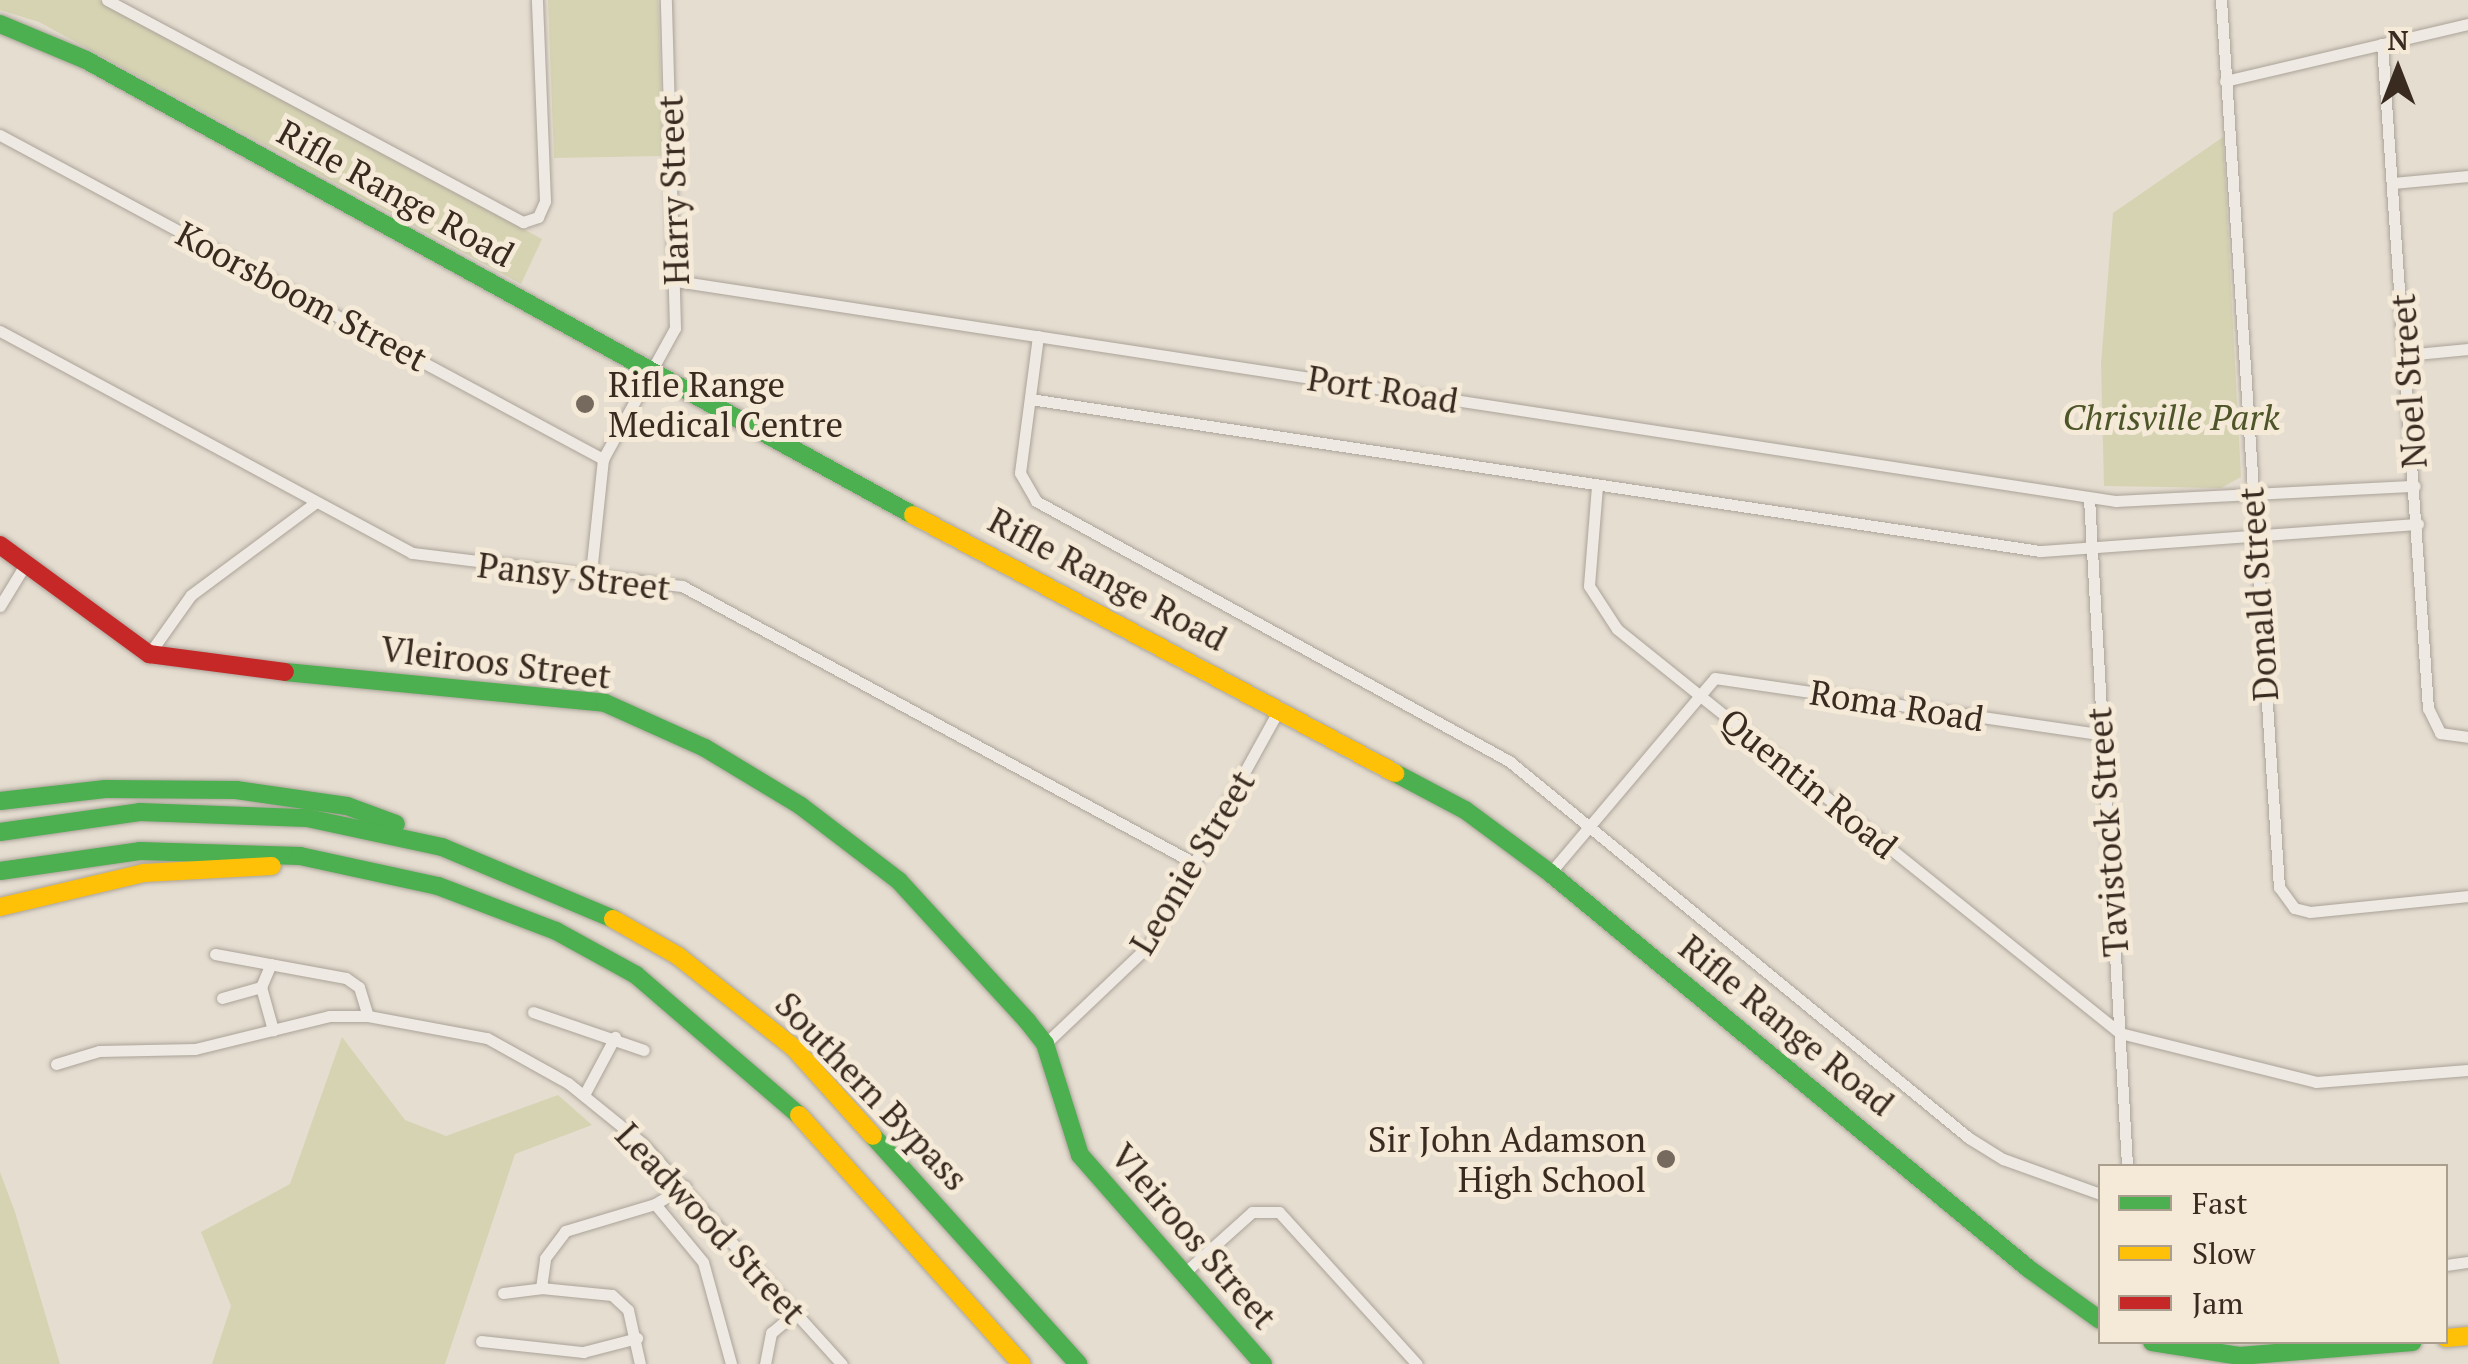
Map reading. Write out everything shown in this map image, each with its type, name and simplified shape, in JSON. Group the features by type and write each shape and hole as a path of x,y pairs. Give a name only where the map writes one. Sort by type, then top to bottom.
{"main road":[{"name":"Rifle Range Road","path":"0,24 86,60 649,372 1456,805 1550,873 2029,1269 2098,1319"},
{"name":"Vleiroos Street","path":"0,545 149,654 207,666 570,698 632,712 769,786 888,872 1044,1044 1080,1155 1263,1364"},
{"path":"0,801 105,789 236,790 347,806 442,846"},
{"name":"Southern Bypass","path":"0,832 95,816 197,810 307,818 442,846 510,870 630,926 763,1020 827,1080 1078,1364"},
{"name":"Southern Bypass","path":"0,872 140,850 250,851 335,861 474,897 636,975 774,1087 1022,1364"},
{"path":"0,906 144,874 335,861"},
{"path":"2164,1344 2238,1356 2387,1344"}],"street":[{"name":"Rifle Range Road","path":"107,0 512,220 538,217 545,196 538,0"},
{"name":"Harry Street","path":"603,459 649,372 672,340 676,281 666,0"},
{"name":"Donald Street","path":"2221,0 2279,888 2294,908 2310,912 2468,896"},
{"path":"2225,81 2468,24"},
{"name":"Noel Street","path":"2382,44 2430,719 2449,737 2468,737"},
{"name":"Koorsboom Street","path":"0,135 603,459"},
{"path":"2393,183 2468,176"},
{"name":"Port Road","path":"676,281 2089,498 2251,497 2415,486"},
{"name":"Pansy Street","path":"0,331 315,503 422,556 682,586 1196,864"},
{"name":"Rifle Range Road","path":"1038,336 1020,473 1036,501 1500,756 1969,1138 2002,1160 2098,1193"},
{"path":"2406,354 2468,349"},
{"name":"Port Road","path":"1030,399 1965,542 2090,550 2418,524"},
{"path":"591,573 603,459"},
{"name":"Quentin Road","path":"1597,486 1591,593 1617,629 2120,1034"},
{"name":"Tavistock Street","path":"2089,498 2127,1164"},
{"path":"149,654 191,595 315,503"},
{"path":"0,606 26,562"},
{"name":"Roma Road","path":"1698,692 1716,678 2100,734"},
{"path":"1550,873 1698,692"},
{"name":"Leonie Street","path":"1044,1044 1139,957 1196,864 1280,708"},
{"path":"215,954 355,982 368,1016"},
{"path":"271,964 260,986 272,1030"},
{"path":"222,998 260,986"},
{"path":"534,1012 644,1050"},
{"name":"Leadwood Street","path":"56,1064 98,1050 195,1049 329,1016 368,1016 487,1038 584,1095 685,1186 842,1364"},
{"path":"2120,1034 2316,1082 2468,1070"},
{"path":"584,1095 615,1037"},
{"path":"541,1288 544,1258 565,1231 655,1204 685,1186"},
{"path":"655,1204 702,1262 731,1364"},
{"path":"1183,1274 1247,1216 1272,1210 1290,1221 1417,1364"},
{"path":"503,1292 541,1288 612,1295 628,1310 640,1364"},
{"path":"765,1364 772,1333 796,1312"},
{"path":"481,1342 582,1352 636,1338"}],"green space":[{"path":"0,0 99,0 542,239 521,284 39,22 0,10"},
{"path":"548,0 658,0 663,156 554,158"},
{"name":"Chrisville Park","path":"2223,137 2241,477 2221,488 2104,486 2101,364 2113,213"},
{"path":"342,1037 405,1120 446,1136 558,1095 592,1125 515,1154 445,1364 212,1364 231,1306 201,1232 290,1184"},
{"path":"0,1172 15,1212 60,1364 0,1364"}],"traffic: fast":[{"path":"0,24 86,60 913,515"},
{"path":"285,672 605,703 705,748 801,806 899,881 1028,1022 1045,1044 1080,1155 1263,1364"},
{"path":"1395,773 1465,810 1550,873 2029,1269 2098,1319"},
{"path":"0,801 105,789 236,790 347,806 396,824"},
{"path":"0,832 140,812 307,818 442,847 613,919"},
{"path":"0,871 140,851 300,856 438,886 556,931 636,975 799,1115"},
{"path":"873,1136 1078,1364"},
{"path":"2164,1344 2239,1356 2387,1344"}],"traffic: slow":[{"path":"913,515 1395,773"},
{"path":"0,907 144,873 272,866"},
{"path":"613,919 678,956 794,1048 873,1136"},
{"path":"799,1115 1022,1364"},
{"path":"2448,1338 2468,1336"}],"traffic: jam":[{"path":"0,545 149,654 285,672"}],"place":[{"name":"Rifle Range Medical Centre","path":"585,404"},
{"name":"Sir John Adamson High School","path":"1666,1159"}]}
